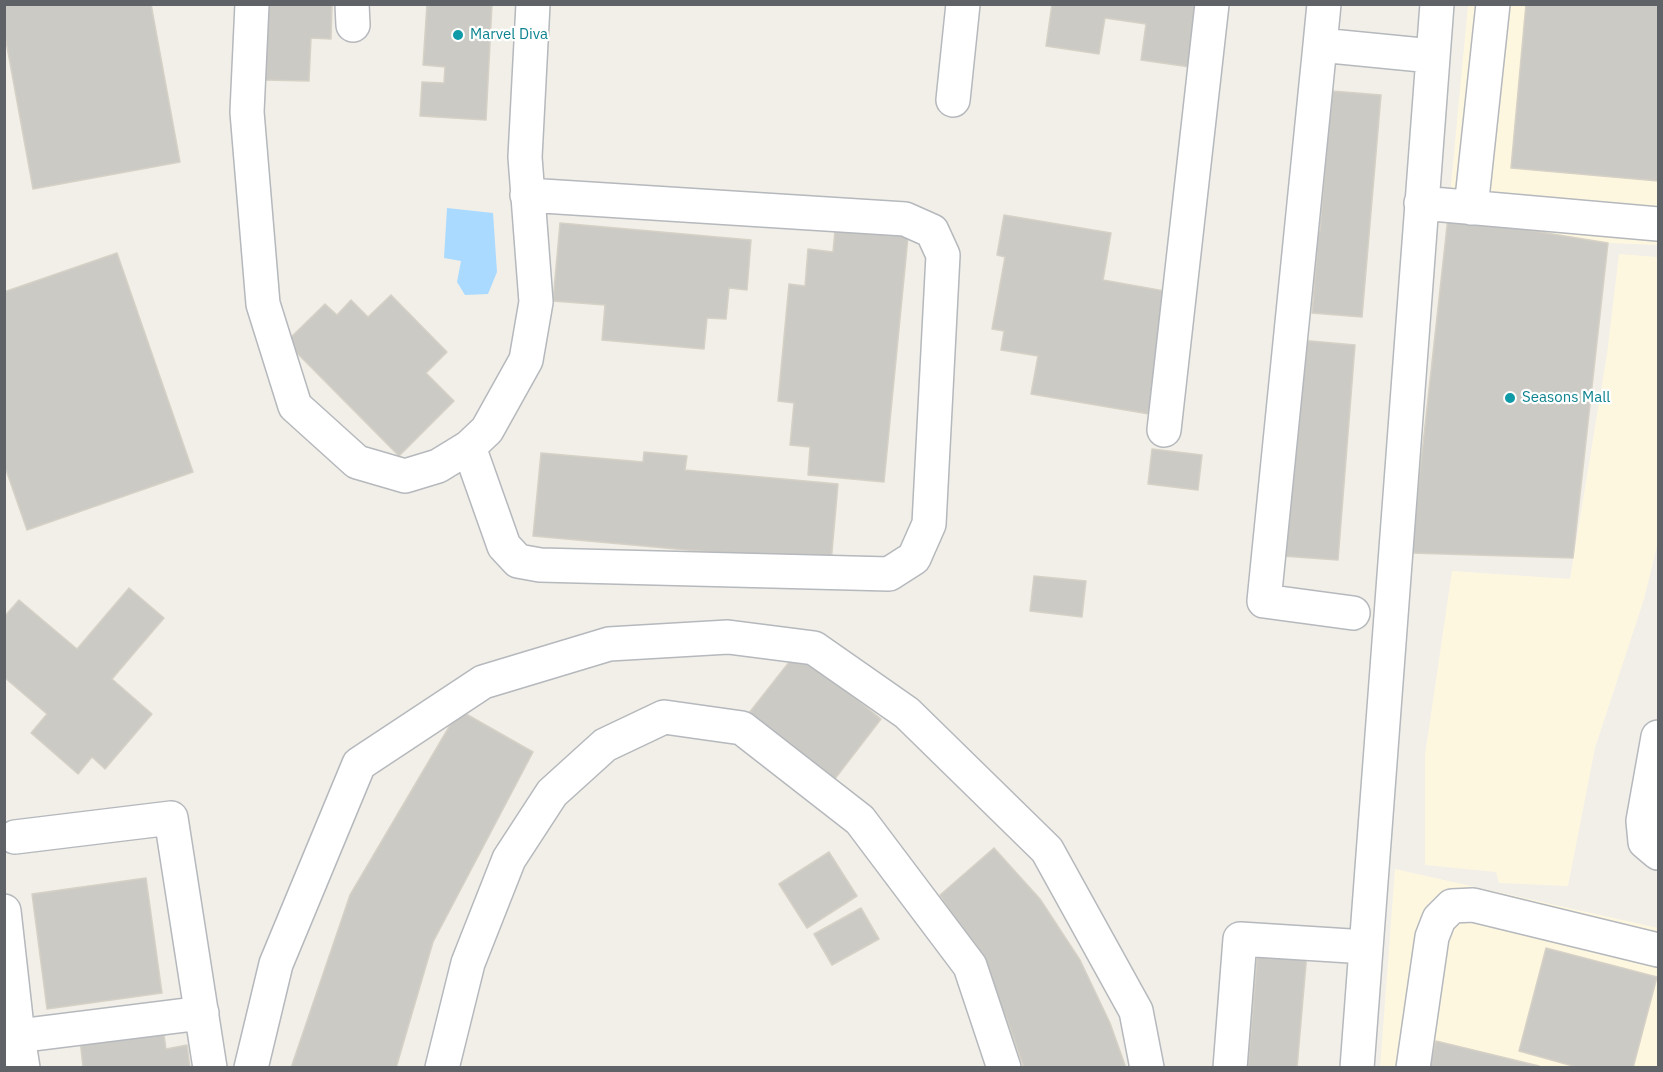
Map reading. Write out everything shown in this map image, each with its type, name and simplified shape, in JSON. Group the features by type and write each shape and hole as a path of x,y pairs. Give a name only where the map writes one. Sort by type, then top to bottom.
{"street":[{"path":"252,4 247,112 263,304 295,406 357,462 405,476 438,466 469,447 487,430 526,360 536,302 525,157 533,4"},
{"path":"953,100 963,4"},
{"path":"1164,430 1212,4"},
{"path":"1324,4 1264,601 1353,613"},
{"path":"1357,1068 1437,4"},
{"path":"1471,208 1493,4"},
{"path":"1320,45 1432,56"},
{"path":"469,447 504,546 518,561 540,566 889,574 914,558 929,524 943,255 932,231 904,219 527,195"},
{"path":"1421,204 1659,224"},
{"path":"251,1068 276,964 359,764 483,682 609,644 728,637 814,648 907,713 1047,850 1136,1011 1147,1068"},
{"path":"442,1068 468,963 509,859 552,793 605,745 664,717 742,728 861,820 970,966 1004,1068"},
{"path":"1659,737 1643,821 1645,842 1659,853"},
{"path":"15,837 171,818 210,1068"},
{"path":"1413,1068 1432,937 1439,919 1452,906 1473,905 1659,950"},
{"path":"4,911 21,1052 202,1013"},
{"path":"1230,1068 1240,939 1366,947"}],"shaded area":[{"path":"1468,5 1658,5 1658,245 1608,243 1448,217"},
{"path":"1619,254 1658,257 1658,542 1644,599 1595,748 1568,886 1499,883 1496,872 1425,865 1425,755 1452,571 1570,579 1607,354"},
{"path":"1395,869 1658,928 1658,1067 1380,1068"}],"water":[{"path":"447,208 493,213 497,272 488,294 465,295 457,282 461,261 444,258"}],"building":[{"path":"4,4 151,4 180,162 33,189 4,30"},
{"path":"267,4 332,4 331,39 311,38 309,81 265,80"},
{"name":"Marvel Diva","path":"427,4 492,4 486,120 420,116 422,82 444,83 445,67 423,65"},
{"path":"1052,4 1198,4 1190,67 1141,60 1146,24 1105,18 1099,54 1046,46"},
{"path":"1526,4 1658,4 1658,181 1511,168"},
{"path":"1332,91 1381,95 1362,317 1312,313 1317,253 1311,252 1313,231 1320,231 1327,144 1320,144 1322,123 1329,124"},
{"path":"1004,215 1111,233 1103,280 1170,292 1149,414 1031,394 1038,356 1001,350 1004,331 992,329 1005,257 997,255"},
{"name":"Seasons Mall","path":"1448,217 1608,243 1573,558 1411,553"},
{"path":"836,219 909,227 884,482 808,475 810,447 790,445 794,403 778,401 789,284 805,286 808,249 833,252"},
{"path":"560,223 751,240 747,290 729,288 726,319 707,318 704,349 602,340 605,305 553,301"},
{"path":"117,253 193,472 27,530 4,464 4,292"},
{"path":"391,295 447,352 426,373 454,401 399,456 286,342 325,304 337,315 351,300 368,317"},
{"path":"1299,340 1355,345 1338,560 1282,556"},
{"path":"1152,449 1202,455 1198,490 1148,484"},
{"path":"644,452 687,456 685,470 838,484 831,563 533,536 541,453 643,462"},
{"path":"1034,576 1086,581 1082,617 1030,611"},
{"path":"129,588 164,618 112,679 152,714 105,769 92,757 78,774 31,733 47,714 4,677 4,617 19,600 77,649"},
{"path":"797,652 881,719 834,780 749,713"},
{"path":"459,710 533,752 433,942 396,1068 291,1068 350,895"},
{"path":"994,848 1040,899 1080,960 1110,1023 1126,1068 1024,1068 1007,1019 976,953 940,895"},
{"path":"829,852 857,896 807,928 779,884"},
{"path":"146,878 162,993 47,1009 32,894"},
{"path":"861,908 879,939 832,965 814,934"},
{"path":"1258,948 1307,952 1297,1068 1248,1068"},
{"path":"1546,948 1657,977 1633,1068 1580,1068 1519,1051"},
{"path":"163,1028 166,1049 187,1045 190,1068 76,1068 83,1067 80,1040"},
{"path":"1436,1041 1539,1066 1538,1068 1429,1068"}],"place":[{"name":"Marvel Diva","path":"458,35"},
{"name":"Seasons Mall","path":"1510,398"}]}
